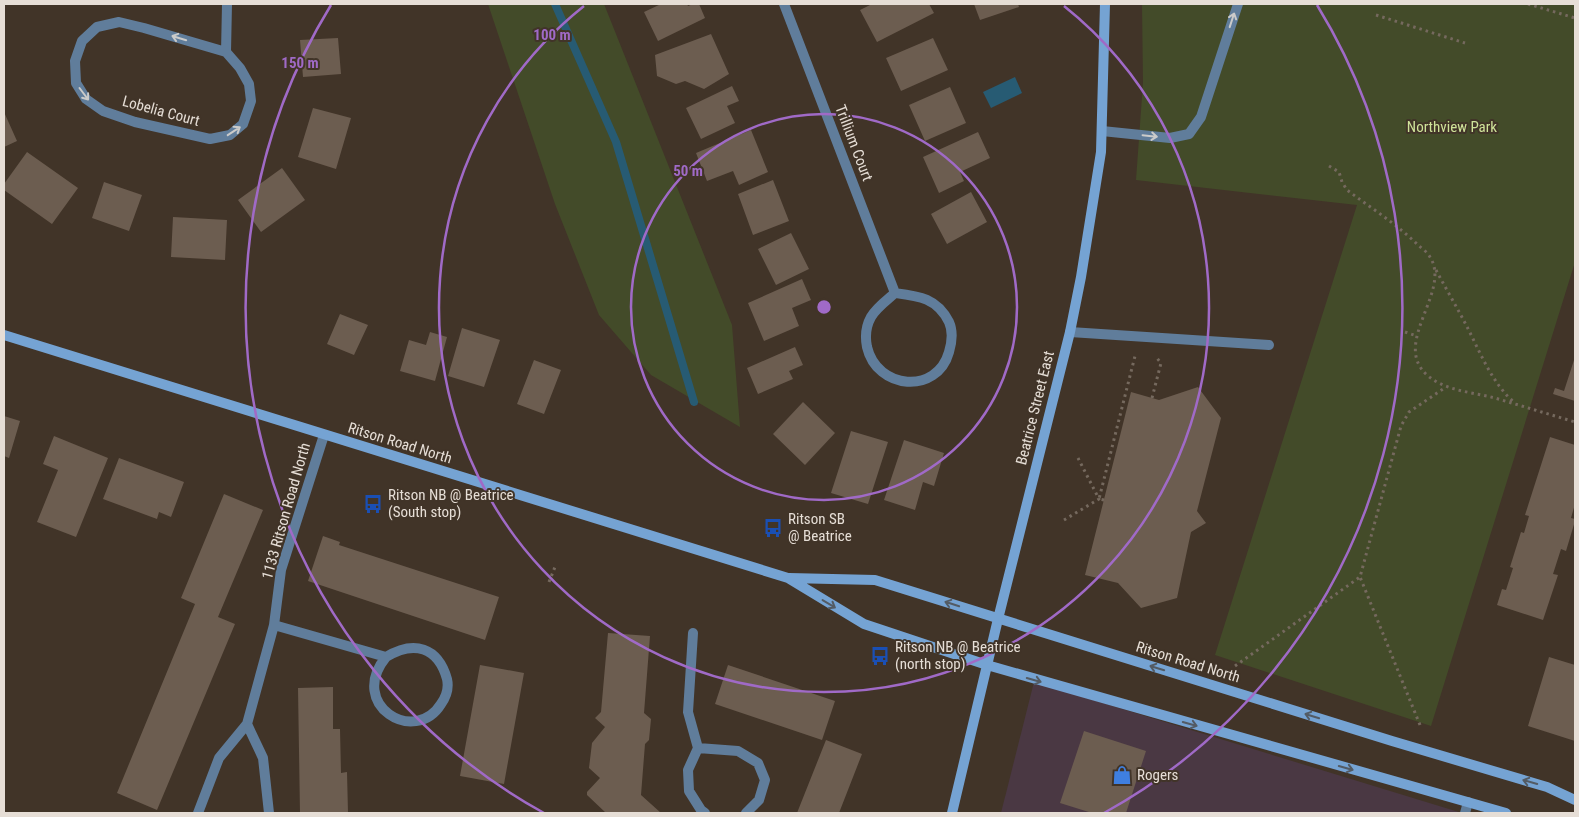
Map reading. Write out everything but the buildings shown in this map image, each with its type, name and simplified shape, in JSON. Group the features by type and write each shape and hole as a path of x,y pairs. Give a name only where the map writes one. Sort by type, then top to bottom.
{"main road":[{"name":"Beatrice Street East","path":"952,813 998,619 1070,332 1081,277 1101,152 1105,4"},
{"name":"Ritson Road North","path":"4,335 324,436 788,578 864,624 987,665 1506,813"},
{"name":"Ritson Road North","path":"788,578 875,580 1546,787 1575,800"}],"street":[{"path":"226,52 227,4"},
{"name":"Trillium Court","path":"784,4 895,293"},
{"path":"1102,131 1170,138 1189,134 1201,117 1238,4"},
{"name":"Lobelia Court","path":"119,22 226,52 240,68 249,84 251,101 244,124 230,135 210,139 135,122 103,111 86,99 76,83 75,61 82,41 97,27 119,22"},
{"path":"895,293 915,295 932,302 943,312 951,326 952,342 947,359 938,371 928,378 913,382 900,381 879,370 870,358 865,340 868,324 872,315 895,293"},
{"path":"1070,332 1269,345"},
{"name":"1133 Ritson Road North","path":"198,813 219,758 247,724 274,625 281,570 324,436"},
{"path":"274,625 386,657 397,650 410,647 422,649 435,656 443,666 448,684 446,696 437,711 426,719 408,721 388,714 374,692 374,679 378,667 386,657"},
{"path":"693,633 688,712 698,748 688,770 689,791 705,813"},
{"path":"247,724 263,758 269,813"},
{"path":"698,748 738,751 758,763 765,780 759,800 746,813"},
{"path":"1465,813 1468,802"}],"path":[{"path":"1528,4 1575,18"},
{"path":"1376,15 1465,43"},
{"path":"1328,166 1339,172 1347,190 1411,238 1430,256 1435,269 1493,377 1505,394 1518,405"},
{"path":"1435,269 1433,286 1417,336 1414,353 1419,367 1427,376 1446,387 1575,422"},
{"path":"1405,332 1417,336"},
{"path":"1128,354 1142,356"},
{"path":"1064,520 1102,499 1135,356"},
{"path":"1149,357 1156,357 1161,363 1152,398"},
{"path":"1420,725 1360,577 1401,426 1409,412 1446,387"},
{"path":"1078,458 1102,499"},
{"path":"549,582 555,567"},
{"path":"1235,666 1360,577"}],"shaded area":[{"path":"1034,682 1462,813 1001,813"}],"green space":[{"path":"488,4 604,4 732,325 740,427 651,375 599,315 555,204"},
{"name":"Northview Park","path":"1142,4 1575,4 1575,262 1431,726 1215,655 1357,205 1136,180 1143,83"}],"water":[{"path":"1015,77 1022,93 991,108 983,92"}],"waterway":[{"path":"555,4 616,142 694,402"}],"place":[{"name":"Ritson NB @ Beatrice (South stop)","path":"373,504"},
{"name":"Ritson SB @ Beatrice","path":"773,528"},
{"name":"Ritson NB @ Beatrice (north stop)","path":"880,656"},
{"name":"Rogers","path":"1122,775"}]}
